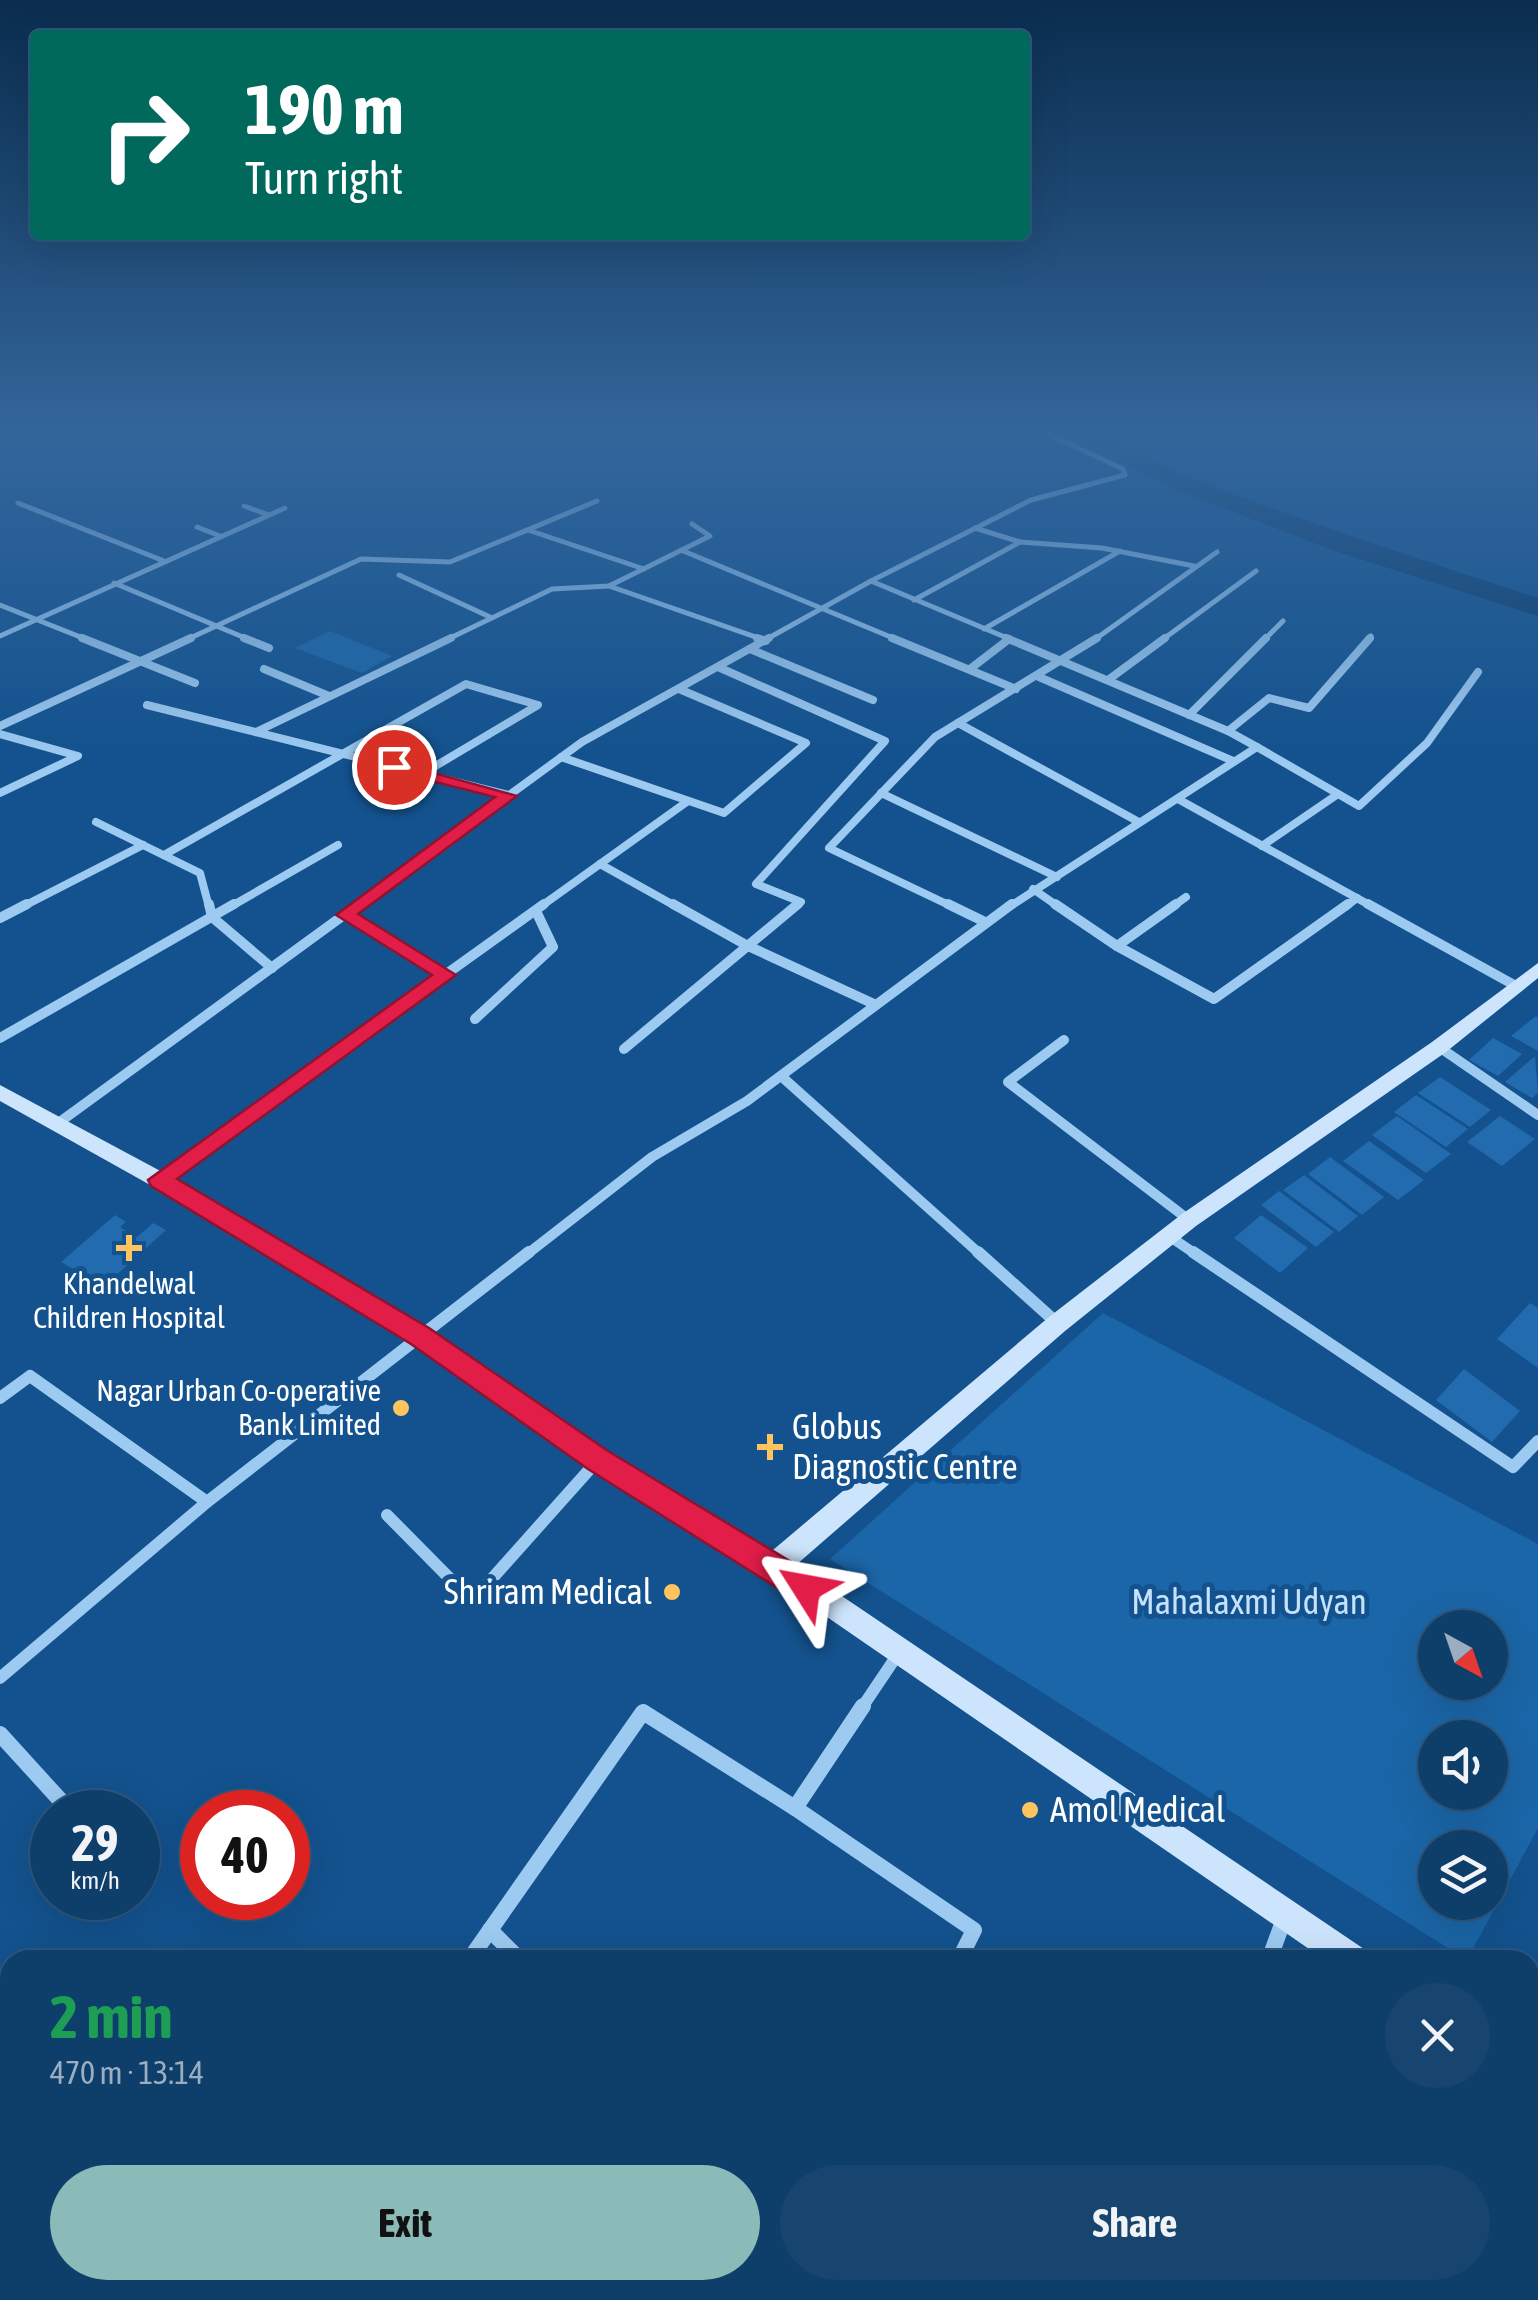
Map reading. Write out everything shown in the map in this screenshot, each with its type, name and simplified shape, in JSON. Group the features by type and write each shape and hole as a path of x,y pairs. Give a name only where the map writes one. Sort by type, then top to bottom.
{"street":[{"path":"118,542 164,561"},
{"path":"0,636 207,542"},
{"path":"0,726 361,559 450,562 498,542"},
{"path":"566,542 644,568"},
{"path":"609,586 697,542"},
{"path":"57,1124 561,757 679,688 948,542"},
{"path":"914,600 1019,542"},
{"path":"1024,542 1120,551 1194,566"},
{"path":"681,550 827,607 1016,689"},
{"path":"984,629 1120,551"},
{"path":"985,922 829,848 935,737 1062,662 1217,552"},
{"path":"1108,680 1256,572"},
{"path":"399,575 490,617"},
{"path":"871,582 1228,731 1358,806 1427,743 1478,672"},
{"path":"114,583 269,648"},
{"path":"256,732 552,589 609,586 766,641"},
{"path":"0,605 195,683"},
{"path":"1189,714 1283,621"},
{"path":"1228,731 1268,698 1309,708 1371,636"},
{"path":"970,669 1009,639"},
{"path":"750,649 873,700"},
{"path":"624,1050 801,902 756,884 885,741 718,667"},
{"path":"264,669 329,696"},
{"path":"1039,676 1232,761"},
{"path":"164,855 466,684 538,705 422,774"},
{"path":"561,757 724,812 806,742 679,688"},
{"path":"148,705 508,796"},
{"path":"958,723 1137,821"},
{"path":"0,734 78,756 0,792"},
{"path":"0,1678 207,1502 652,1157 781,1076 1033,889 1257,746"},
{"path":"881,793 1056,876"},
{"path":"1262,846 1338,794"},
{"path":"1178,799 1516,986"},
{"path":"159,1180 688,801"},
{"path":"96,822 200,873 212,917 272,968"},
{"path":"0,1038 338,844"},
{"path":"0,918 143,845"},
{"path":"600,864 748,946 874,1004"},
{"path":"1033,889 1117,946 1214,999 1357,898"},
{"path":"1117,946 1186,897"},
{"path":"475,1020 553,947 536,911"},
{"path":"345,915 446,975"},
{"path":"775,1566 1057,1324 1188,1220 1439,1047 1538,968"},
{"path":"1064,1040 1008,1082 1188,1220"},
{"path":"1439,1047 1538,1115"},
{"path":"781,1076 1057,1324"},
{"path":"0,1092 159,1180 420,1336 598,1460 775,1566 898,1654 1338,1950"},
{"path":"1169,1236 1513,1467 1538,1440"},
{"path":"0,1398 30,1376 207,1502"},
{"path":"387,1514 472,1600 598,1460"},
{"path":"795,1808 898,1654"},
{"path":"476,1950 643,1712 795,1808 974,1930 964,1950"},
{"path":"0,1734 51,1790"},
{"path":"1272,1950 1286,1914"},
{"path":"490,1930 510,1950"}],"green space":[{"path":"330,631 392,656 362,673 295,648"},
{"name":"Mahalaxmi Udyan","path":"1103,1313 1538,1544 1538,1828 1508,1884 1508,1830 1418,1830 1418,1920 1489,1920 1472,1950 1451,1950 830,1559"}],"building":[{"path":"1538,1018 1538,1051 1511,1036"},
{"path":"1493,1038 1522,1054 1498,1076 1469,1060"},
{"path":"1535,1056 1538,1093 1532,1098 1505,1082"},
{"path":"1440,1077 1491,1110 1470,1127 1418,1093"},
{"path":"1416,1095 1468,1129 1446,1147 1394,1112"},
{"path":"1397,1116 1451,1154 1426,1173 1372,1135"},
{"path":"1500,1116 1535,1139 1502,1166 1467,1142"},
{"path":"1369,1141 1424,1180 1398,1200 1343,1161"},
{"path":"1330,1157 1384,1197 1362,1215 1308,1174"},
{"path":"1304,1175 1358,1216 1339,1232 1283,1190"},
{"path":"1279,1191 1334,1232 1316,1247 1261,1205"},
{"path":"115,1215 126,1222 120,1227 137,1237 153,1223 166,1230 103,1287 61,1262"},
{"path":"1261,1215 1308,1248 1280,1273 1234,1238"},
{"path":"1530,1303 1538,1308 1538,1368 1497,1339"},
{"path":"1464,1369 1520,1411 1492,1442 1436,1400"}],"waterway":[{"path":"1337,542 1538,607"}],"place":[{"name":"Khandelwal Children Hospital","path":"129,1248"},
{"name":"Nagar Urban Co-operative Bank Limited","path":"401,1408"},
{"name":"Globus Diagnostic Centre","path":"770,1447"},
{"name":"Shriram Medical","path":"672,1592"},
{"name":"Amol Medical","path":"1030,1810"}],"route":[{"path":"394,767 508,796 345,915 446,975 159,1180 420,1336 598,1460 806,1588"}]}
